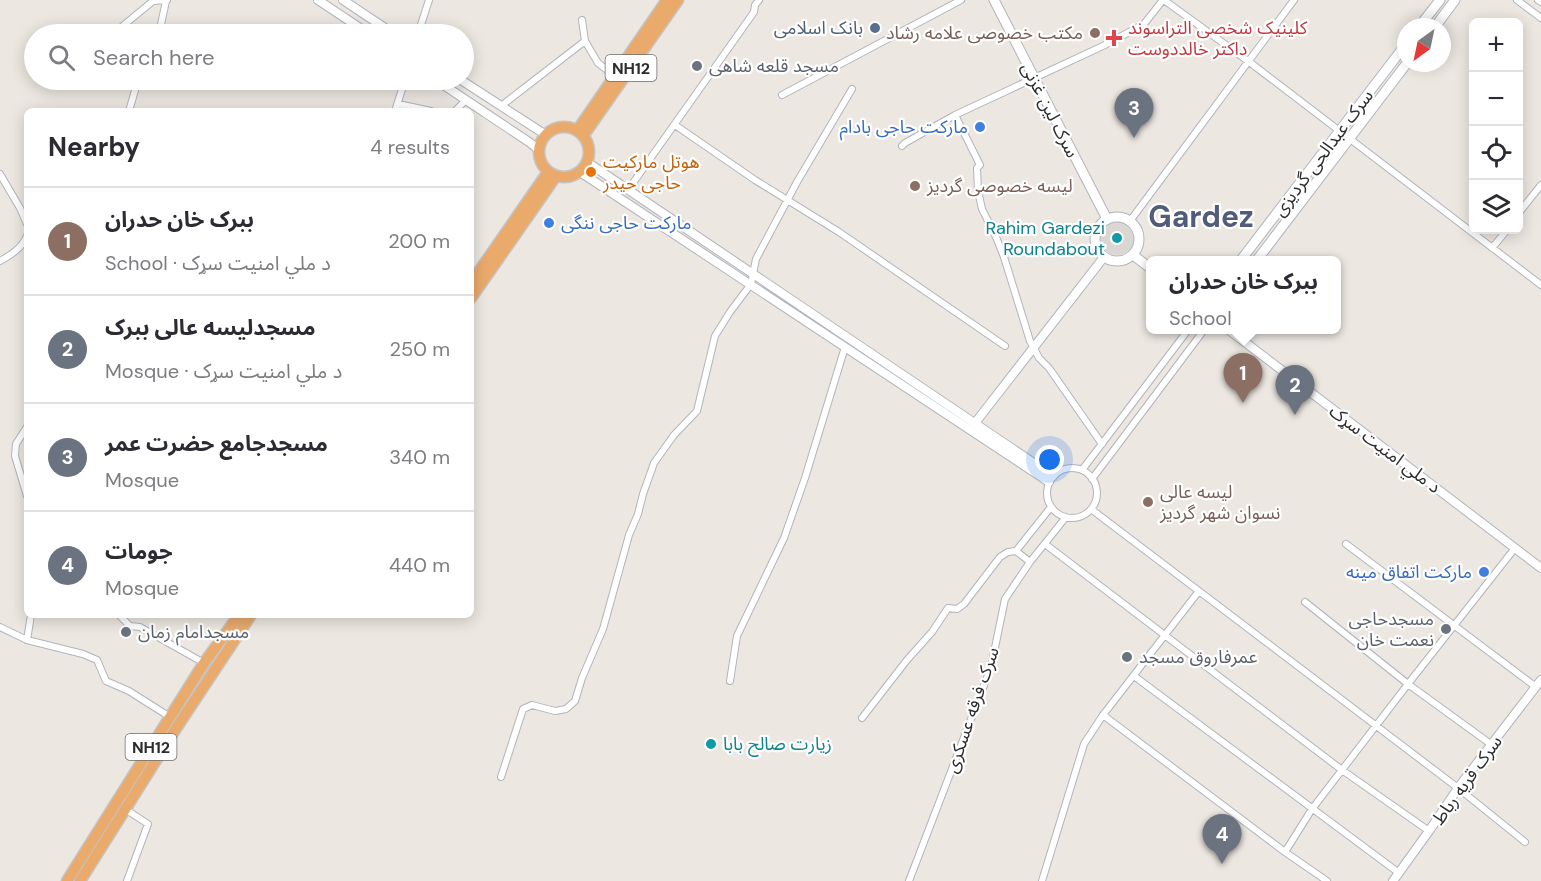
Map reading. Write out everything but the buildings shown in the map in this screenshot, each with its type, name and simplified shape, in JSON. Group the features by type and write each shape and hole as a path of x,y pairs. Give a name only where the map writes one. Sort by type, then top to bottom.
{"highway":[{"name":"NH12","path":"580,134 615,76 667,0"},
{"name":"NH12","path":"580,134 678,0"},
{"path":"561,127 569,128 580,134 588,143 589,151 584,167 572,177 564,178 552,174 543,166 539,150 546,135 561,127"},
{"path":"474,279 552,174"},
{"path":"474,293 552,174"},
{"name":"NH12","path":"67,881 204,663 237,618"},
{"name":"NH12","path":"80,881 249,618"}],"main road":[{"name":"سرک لین غزنی","path":"994,0 1107,219"},
{"path":"1426,18 1440,0"},
{"path":"1442,18 1455,0"},
{"name":"سرک عبدالحی گردیزی","path":"1245,256 1397,57"},
{"path":"1261,256 1400,72"},
{"path":"1114,217 1123,217 1130,221 1136,226 1139,234 1137,249 1133,255 1126,260 1111,261 1098,252 1094,237 1100,224 1114,217"},
{"path":"1133,255 1146,265"}],"street":[{"path":"125,24 153,1 166,0 161,24"},
{"path":"318,0 354,24"},
{"path":"343,0 379,24"},
{"path":"421,24 429,0"},
{"path":"628,190 754,12 759,0"},
{"path":"782,95 961,0"},
{"path":"902,146 955,115 1105,45 1144,24 1163,0 1248,61 1541,285"},
{"path":"1130,221 1294,0"},
{"path":"1517,0 1541,18"},
{"path":"582,20 585,41 598,63 615,76"},
{"path":"501,106 585,41"},
{"path":"474,88 546,135"},
{"path":"501,777 523,709 532,705 555,711 566,709 575,701 582,678 603,629 629,535 654,463 674,435 696,411 715,336 751,285 756,259 787,200 852,89"},
{"path":"130,108 135,90"},
{"path":"396,108 402,90"},
{"path":"452,90 539,150"},
{"path":"458,108 466,99"},
{"path":"398,104 417,108"},
{"path":"955,115 980,165 977,168 978,191 982,209 1000,247 1030,341 1039,358 1049,368 1102,444"},
{"path":"675,125 839,232 1005,346"},
{"path":"584,167 628,190 975,423 1051,479"},
{"path":"584,167 751,285 1051,479"},
{"path":"0,174 24,217"},
{"path":"1523,208 1541,185"},
{"path":"1492,248 1504,234"},
{"path":"0,261 10,256 24,243"},
{"path":"975,423 1104,257"},
{"path":"1082,470 1185,334"},
{"path":"1092,479 1201,334"},
{"name":"د ملي امنیت سړک","path":"1235,334 1541,568"},
{"path":"730,681 737,636 784,538 845,347"},
{"path":"24,432 16,444 15,456 24,486"},
{"path":"1074,468 1082,470 1092,479 1096,499 1091,509 1084,514 1078,517 1066,517 1055,512 1051,507 1047,495 1051,479 1059,471 1074,468"},
{"path":"862,718 948,609 957,609 964,604 1000,557 1008,552 1016,551 1051,507"},
{"path":"1091,509 1458,788 1525,842"},
{"name":"سرک فرقه عسکری","path":"909,881 991,667 1005,599 1030,562 1066,517"},
{"path":"1045,544 1342,770 1430,831"},
{"path":"1346,544 1457,627 1539,684"},
{"path":"1285,852 1312,809 1515,548"},
{"path":"1016,551 1030,562"},
{"path":"1042,881 1084,744 1103,715 1199,591"},
{"path":"1305,602 1408,684 1492,745"},
{"path":"27,640 31,618"},
{"path":"122,618 130,626 140,627 204,663"},
{"path":"0,627 27,640 83,654 97,660 106,681 170,717"},
{"path":"1134,676 1399,873"},
{"name":"سرک قریه رباط","path":"1394,881 1458,788 1539,684"},
{"path":"1103,715 1327,881"},
{"path":"125,809 148,824 127,881"}],"shaded area":[{"name":"Rahim Gardezi Roundabout","path":"1117,221 1129,226 1134,238 1129,250 1117,255 1105,250 1100,238 1105,226"}],"place":[{"name":"بانک اسلامی","path":"875,28"},
{"name":"مکتب خصوصی علامه رشاد","path":"1095,33"},
{"name":"کلینیک شخصی التراسوند داکتر خالددوست","path":"1114,38"},
{"name":"مسجد قلعه شاهی","path":"697,66"},
{"name":"مارکت حاجی بادام","path":"980,127"},
{"name":"مسجدجامع حضرت عمر","path":"1134,138"},
{"name":"هوتل مارکیت حاجی حیدر","path":"591,172"},
{"name":"لیسه خصوصی گردیز","path":"915,186"},
{"name":"مارکت حاجی ننگی","path":"549,223"},
{"name":"Rahim Gardezi Roundabout","path":"1117,238"},
{"name":"ببرک خان حدران","path":"1243,403"},
{"name":"مسجدلیسه عالی ببرک","path":"1295,415"},
{"name":"لیسه عالی نسوان شهر گردیز","path":"1148,502"},
{"name":"مارکت اتفاق مینه","path":"1484,572"},
{"name":"مسجدحاجی نعمت خان","path":"1446,629"},
{"name":"مسجدامام زمان","path":"126,632"},
{"name":"عمرفاروق مسجد","path":"1127,657"},
{"name":"زیارت صالح بابا","path":"711,744"},
{"name":"جومات","path":"1222,864"}],"district":[{"name":"Gardez","path":"1201,217"}]}
